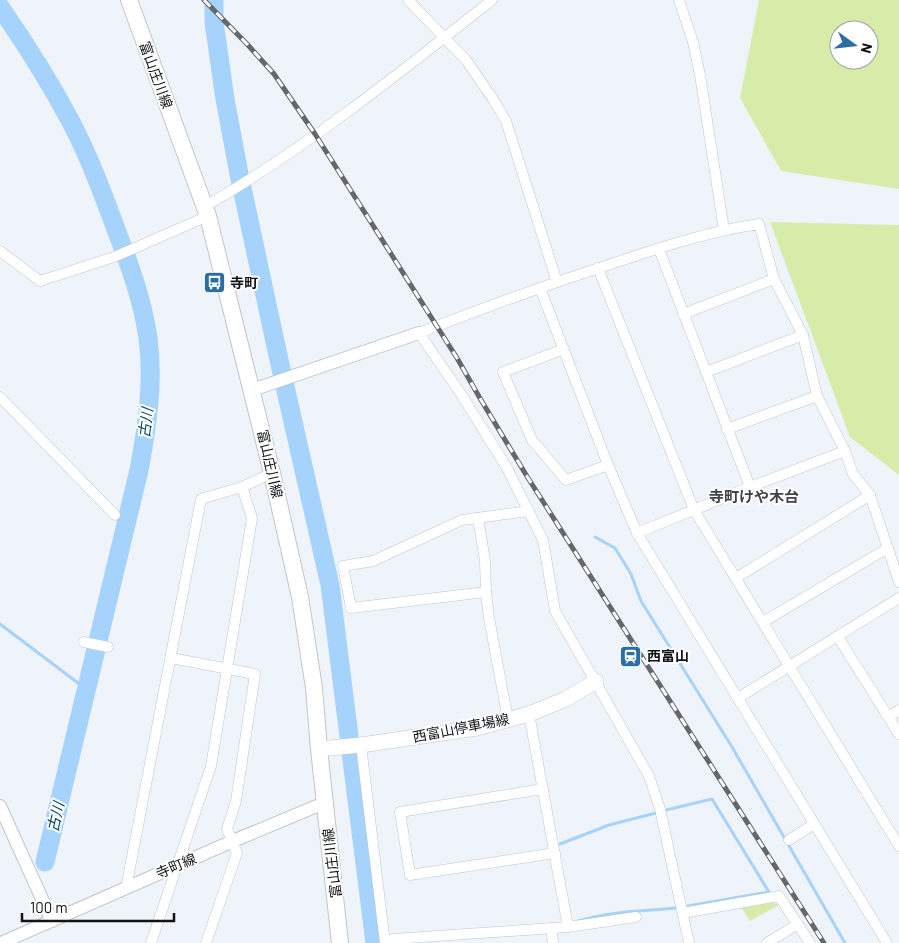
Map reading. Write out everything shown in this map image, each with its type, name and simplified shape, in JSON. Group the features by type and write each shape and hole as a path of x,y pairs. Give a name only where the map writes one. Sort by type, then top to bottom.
{"main road":[{"name":"富山庄川線","path":"129,0 206,212 252,390 300,597 314,688 324,803 340,943"},
{"name":"西富山停車場線","path":"319,749 341,748 477,728 529,714 566,698 596,681"}],"street":[{"path":"408,0 466,60 506,121 557,282"},
{"path":"0,251 40,281 114,257 206,212 230,192 250,180 444,38 492,0"},
{"path":"678,0 693,42 700,75 724,230"},
{"path":"252,390 376,349 598,268 724,230 759,224 774,279 803,335 817,396 845,452 853,474 870,494 899,582"},
{"path":"658,249 750,487"},
{"path":"598,268 694,510 899,846"},
{"path":"683,314 774,279"},
{"path":"540,288 608,465 637,534 887,943"},
{"path":"419,333 461,394 507,468 543,540 555,611 649,776 660,809 688,938 694,943"},
{"path":"706,372 803,335"},
{"path":"564,349 503,372 532,440 566,480 608,465"},
{"path":"727,429 817,396"},
{"path":"0,397 115,515"},
{"path":"637,534 750,487 845,452"},
{"path":"126,888 201,499 242,487 272,473"},
{"path":"151,943 211,766 252,518 242,487"},
{"path":"736,578 870,494"},
{"path":"486,592 351,608 343,566 373,561 462,520 529,511"},
{"path":"478,518 485,561 486,592 508,720"},
{"path":"763,622 888,548"},
{"path":"738,698 899,598"},
{"path":"838,637 899,734"},
{"path":"84,642 108,647"},
{"path":"171,658 256,674 236,801 228,829 237,853 206,943"},
{"path":"888,717 899,710"},
{"path":"529,714 568,927"},
{"path":"361,745 385,943"},
{"path":"544,789 400,812 410,875 555,853"},
{"name":"寺町線","path":"0,943 232,841 324,803"},
{"path":"0,806 52,921"},
{"path":"789,840 814,824"},
{"path":"683,913 779,896 810,943"},
{"path":"393,943 393,939 440,939 568,927 636,917"},
{"path":"767,943 798,924"},
{"path":"551,928 553,943"}],"green space":[{"path":"759,0 899,0 899,189 781,171 740,98"},
{"path":"770,222 899,225 899,475 850,437"},
{"path":"770,901 779,905 750,921 741,907"}],"waterway":[{"path":"214,0 214,22 225,99 239,174 330,585 375,943"},
{"name":"古川","path":"0,7 54,91 90,161 136,284 146,325 150,355 149,404 139,470 45,862"},
{"path":"595,537 615,548 631,574 641,601 732,747 845,943"},
{"path":"0,624 86,689"},
{"path":"666,810 712,799 769,892 688,906"},
{"path":"560,844 609,825 656,813"},
{"path":"578,921 615,913 677,908"}],"railway":[{"path":"204,0 274,74 315,134 457,358 528,478 824,943"}],"place":[{"name":"寺町","path":"214,283"},
{"name":"西富山","path":"631,656"}],"district":[{"name":"寺町けや木台","path":"754,497"}]}
